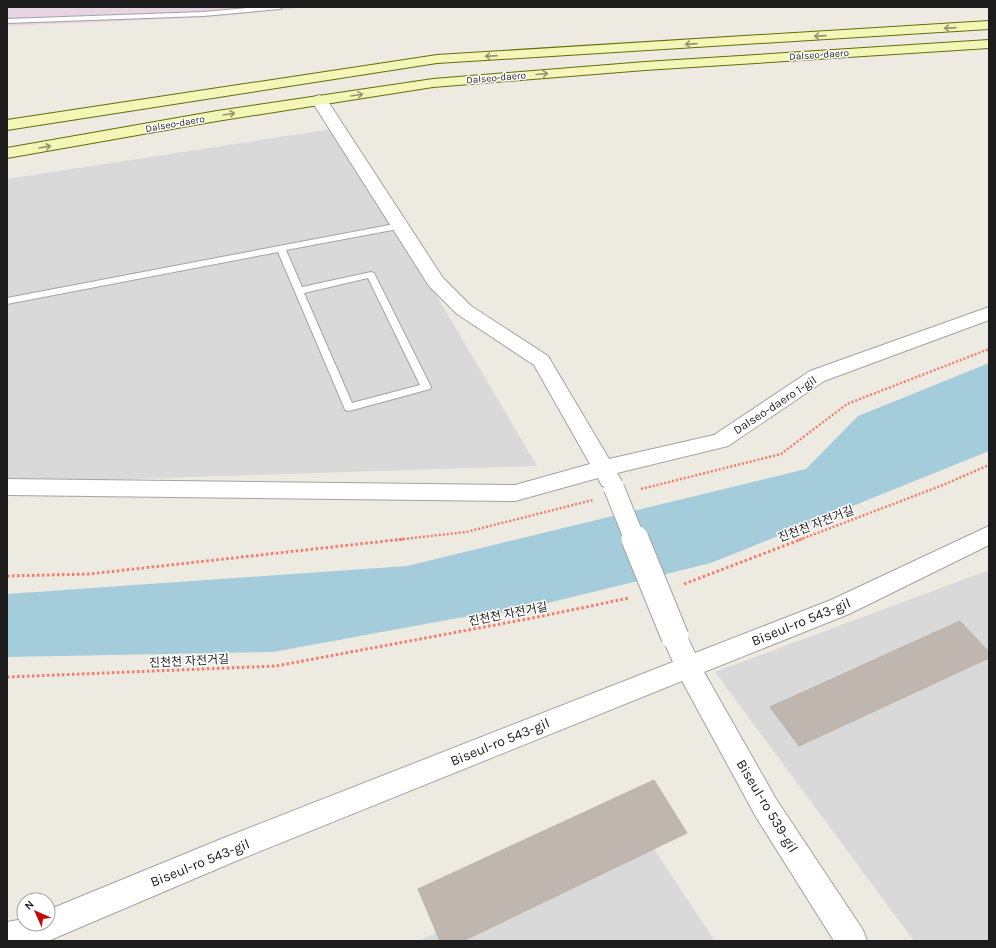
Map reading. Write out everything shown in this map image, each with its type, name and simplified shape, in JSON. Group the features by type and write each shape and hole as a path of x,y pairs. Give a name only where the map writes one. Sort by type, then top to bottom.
{"main road":[{"name":"Dalseo-daero","path":"7,126 437,59 989,25"},
{"name":"Dalseo-daero","path":"7,153 217,116 433,83 645,66 989,44"}],"street":[{"name":"Biseul-ro 539-gil","path":"320,100 436,282 464,310 541,361 609,478 688,667 766,808 852,941"},
{"name":"Dalseo-daero 1-gil","path":"7,487 515,493 609,478 720,441 817,376 989,313"},
{"name":"Biseul-ro 543-gil","path":"7,937 28,934 233,848 840,607 989,534"}],"lane":[{"path":"7,21 203,14 280,7"},
{"path":"7,301 400,226"},
{"path":"281,249 299,291 349,407 426,387 371,275 299,291"}],"path":[{"name":"진천천 자전거길","path":"680,586 943,485 989,465"},
{"name":"진천천 자전거길","path":"7,677 276,666 543,616 634,597"}],"shaded area":[{"path":"7,7 308,7 213,17 7,26"},
{"path":"338,128 537,466 7,483 7,179"},
{"path":"989,570 989,941 914,941 715,672"},
{"path":"642,831 715,941 419,941"}],"water":[{"path":"989,363 989,448 708,561 507,609 273,652 7,657 7,594 407,566 806,469 858,416"}],"building":[{"path":"960,621 989,652 989,658 799,746 770,707"},
{"path":"654,780 687,833 463,941 440,941 418,889"}],"waterway":[{"path":"497,609 507,609 708,561 989,448"}]}
